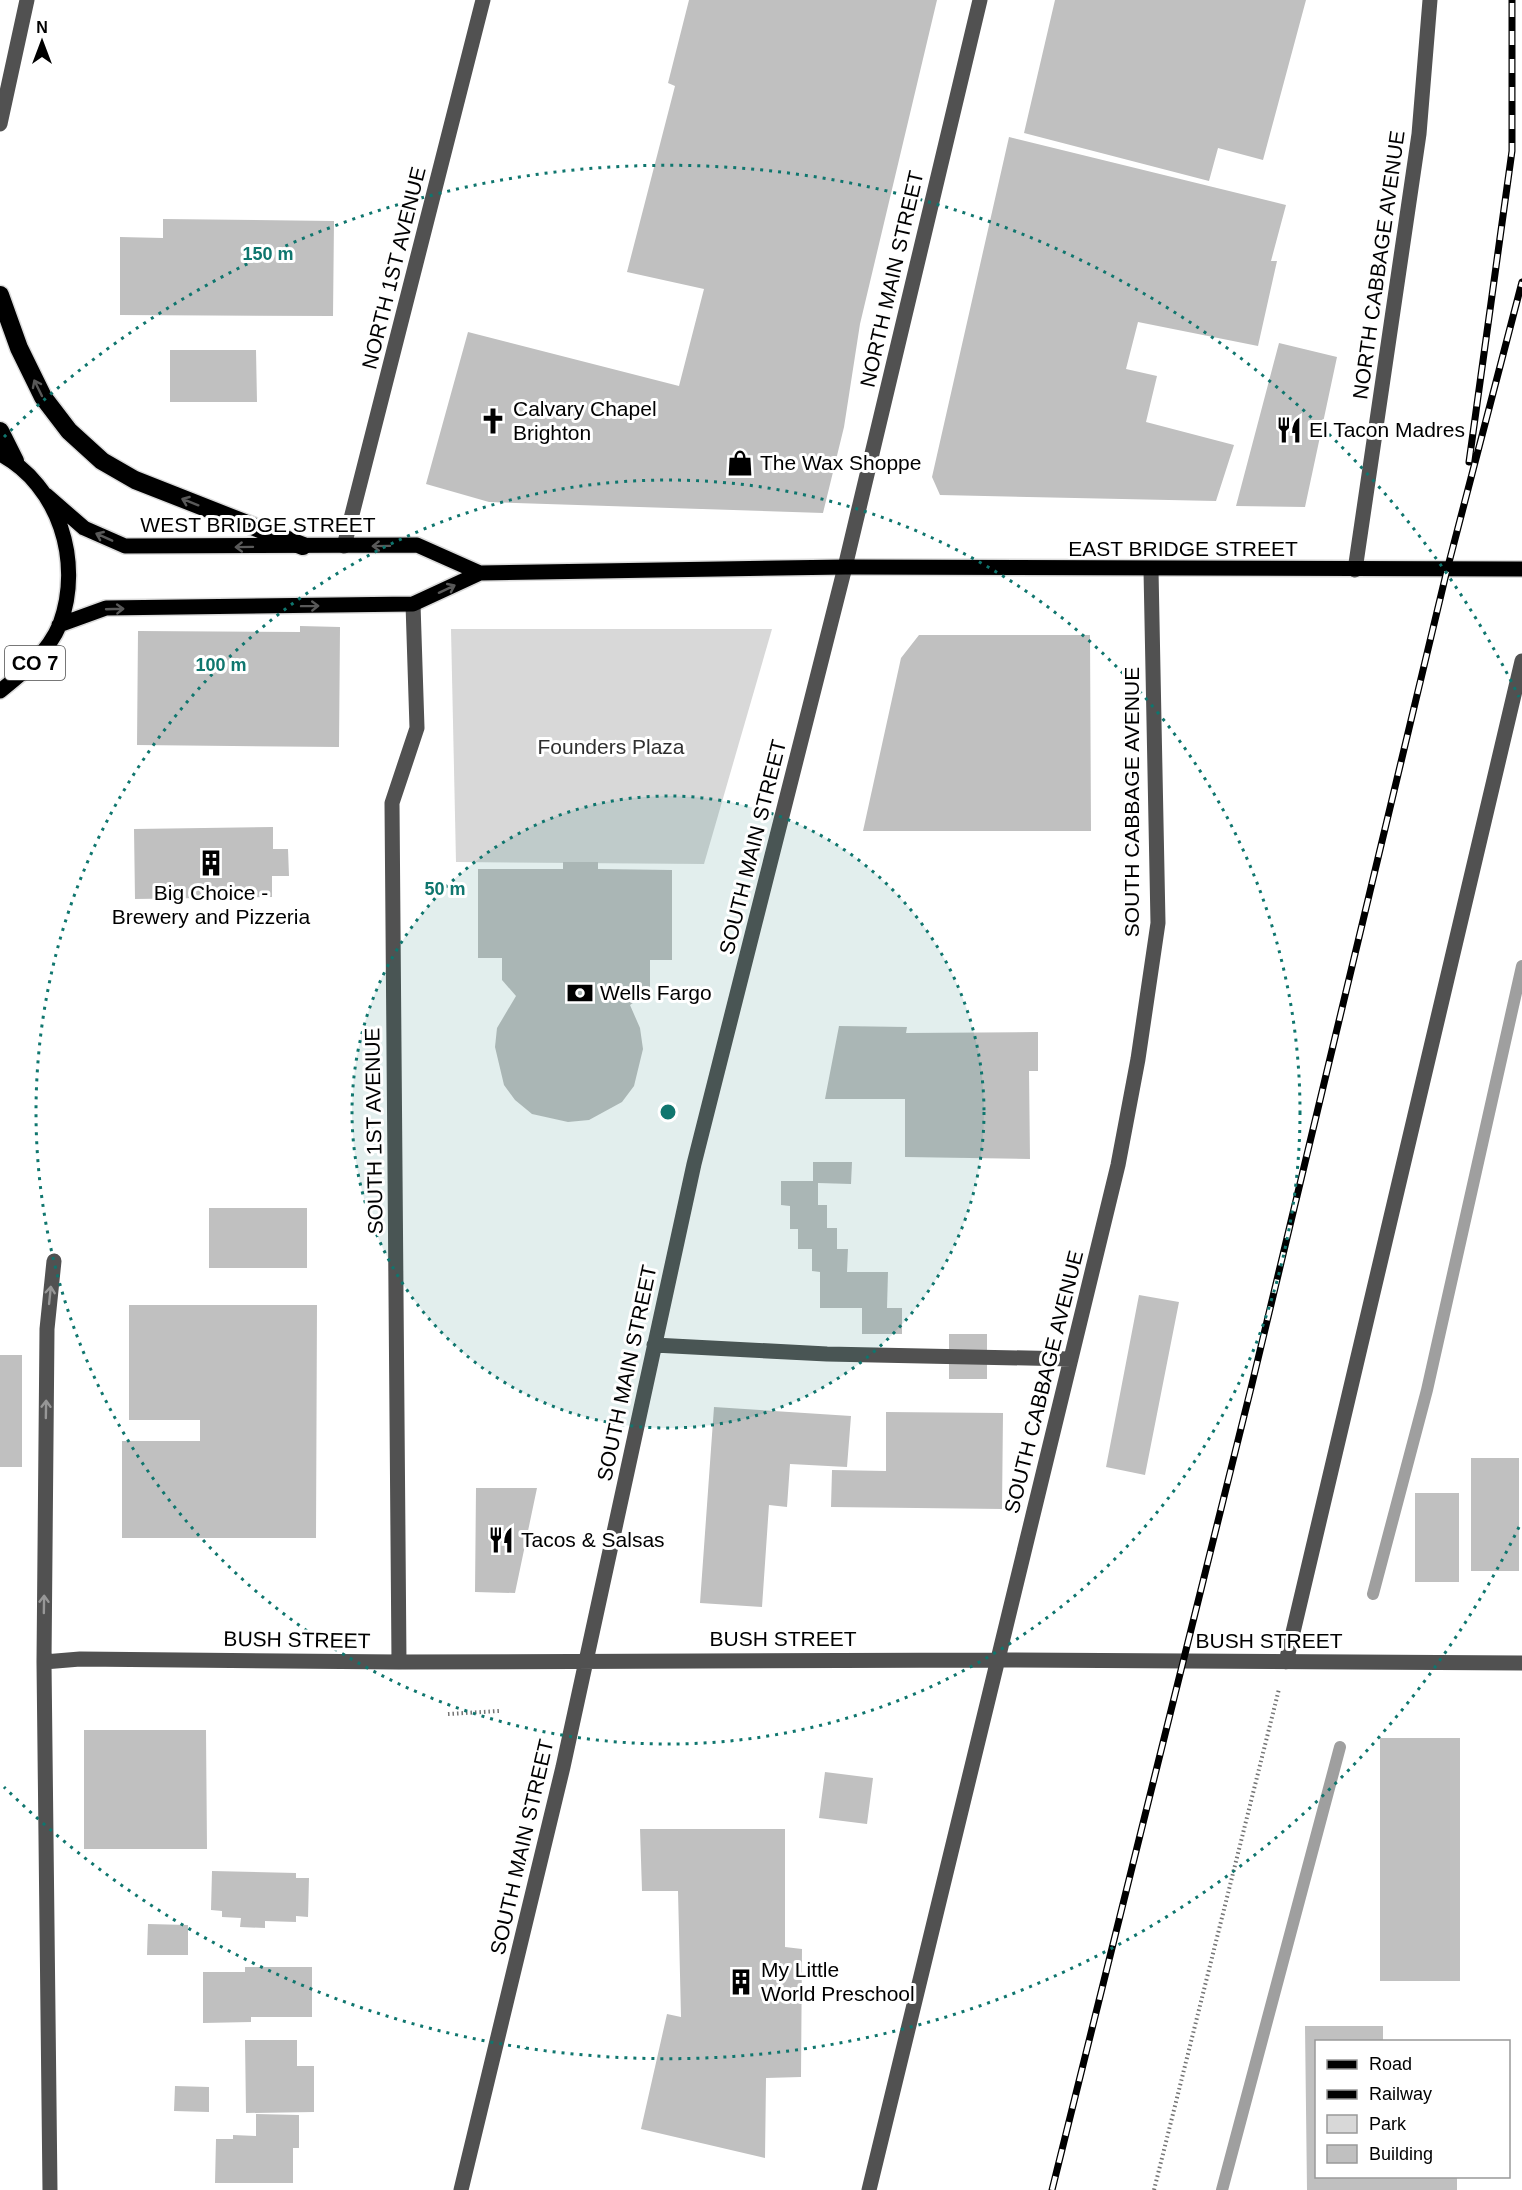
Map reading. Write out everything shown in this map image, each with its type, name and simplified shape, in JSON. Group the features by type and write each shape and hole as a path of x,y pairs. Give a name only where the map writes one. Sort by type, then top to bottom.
{"highway":[{"path":"0,295 19,348 43,397 69,431 102,460 135,480 303,546"},
{"path":"0,431 7,457"}],"main road":[{"path":"7,457 46,495 65,536 70,580 59,625"},
{"name":"WEST BRIDGE STREET","path":"46,495 84,528 125,546 417,545 480,573"},
{"name":"WEST BRIDGE STREET","path":"59,625 106,608 413,604 480,573 845,567"},
{"name":"EAST BRIDGE STREET","path":"845,567 1151,570 1522,569"},
{"name":"CO 7","path":"0,692 35,663 59,625"}],"street":[{"path":"0,124 27,0"},
{"name":"NORTH 1ST AVENUE","path":"344,546 483,0"},
{"name":"NORTH MAIN STREET","path":"845,567 980,0"},
{"name":"NORTH CABBAGE AVENUE","path":"1356,570 1419,134 1430,0"},
{"name":"SOUTH MAIN STREET","path":"460,2190 563,1767 694,1164 845,567"},
{"name":"SOUTH CABBAGE AVENUE","path":"869,2190 1118,1165 1138,1059 1158,923 1151,570"},
{"name":"SOUTH 1ST AVENUE","path":"399,1662 392,803 417,728 413,604"},
{"path":"1286,1662 1522,661"},
{"path":"50,2190 44,1662 47,1329 54,1261"},
{"path":"654,1345 827,1354 1071,1359"},
{"name":"BUSH STREET","path":"44,1662 80,1659 399,1662 998,1660 1522,1663"}],"path":[{"path":"1154,2190 1286,1662"},
{"path":"448,1714 500,1711"}],"green space":[{"name":"Founders Plaza","path":"451,629 772,629 704,864 456,862"}],"building":[{"path":"689,0 937,0 860,324 844,427 823,513 489,502 426,484 468,332 679,386 704,289 627,272 675,86 668,83"},
{"path":"1055,0 1306,0 1263,160 1218,148 1209,181 1024,133"},
{"path":"1009,137 1286,205 1271,261 1277,261 1258,346 1138,322 1126,369 1157,376 1146,422 1234,445 1216,501 940,495 932,477"},
{"path":"163,219 334,221 333,316 120,315 120,237 163,238"},
{"path":"1279,343 1337,357 1305,507 1236,506"},
{"path":"170,350 256,350 257,402 170,402"},
{"path":"300,626 340,627 339,747 137,745 138,631 300,632"},
{"path":"919,635 1090,635 1091,831 863,831 901,658"},
{"name":"Big Choice - Brewery and Pizzeria","path":"273,827 273,849 288,849 289,876 272,876 272,897 135,899 134,829"},
{"name":"Wells Fargo","path":"563,862 598,862 598,869 672,870 672,960 650,960 650,991 630,1005 640,1028 643,1049 634,1086 622,1102 589,1120 568,1122 532,1114 515,1100 504,1085 495,1047 497,1028 516,996 502,980 502,958 478,958 478,869 563,869"},
{"path":"839,1026 907,1027 906,1033 1038,1032 1038,1071 1029,1071 1030,1159 905,1157 905,1099 825,1099"},
{"path":"813,1162 852,1162 851,1184 818,1183 818,1205 827,1205 827,1228 837,1228 837,1249 848,1249 847,1272 888,1272 887,1308 902,1308 902,1334 862,1334 862,1308 820,1308 820,1272 812,1271 812,1249 798,1249 798,1229 790,1229 790,1206 781,1205 781,1181 813,1181"},
{"path":"209,1208 307,1208 307,1268 209,1268"},
{"path":"1139,1295 1179,1302 1145,1475 1106,1467"},
{"path":"129,1305 317,1305 316,1538 122,1538 122,1441 200,1441 200,1420 129,1420"},
{"path":"949,1334 987,1334 987,1379 949,1379"},
{"path":"0,1355 22,1355 22,1467 0,1467"},
{"path":"714,1407 851,1416 847,1467 790,1464 787,1507 769,1505 762,1607 700,1603"},
{"path":"886,1412 1003,1413 1002,1509 831,1507 832,1470 886,1471"},
{"path":"1471,1458 1519,1458 1519,1571 1471,1571"},
{"name":"Tacos & Salsas","path":"476,1488 537,1488 515,1593 475,1592"},
{"path":"1415,1493 1459,1493 1459,1582 1415,1582"},
{"path":"84,1730 206,1730 207,1849 84,1849"},
{"path":"1380,1738 1460,1738 1460,1981 1380,1981"},
{"path":"825,1772 873,1778 867,1824 819,1818"},
{"name":"My Little World Preschool","path":"640,1829 785,1829 785,1947 802,1949 801,2077 766,2078 765,2158 641,2129 667,2014 681,2017 678,1891 642,1891"},
{"path":"212,1871 296,1873 296,1878 309,1878 308,1917 296,1916 296,1922 265,1921 265,1928 240,1927 241,1918 222,1917 222,1911 211,1910"},
{"path":"148,1924 188,1925 188,1955 147,1955"},
{"path":"245,1967 312,1967 312,2017 251,2017 251,2022 203,2023 203,1972 245,1972"},
{"path":"1305,2026 1383,2026 1383,2040 1315,2040 1315,2178 1457,2178 1457,2190 1307,2190"},
{"path":"245,2040 297,2040 297,2066 314,2066 314,2112 246,2113"},
{"path":"175,2086 209,2087 209,2112 174,2111"},
{"path":"256,2114 299,2115 299,2148 293,2148 293,2183 215,2183 216,2139 233,2139 233,2135 256,2136"}],"waterway":[{"path":"1373,1594 1427,1390 1522,966"},
{"path":"1222,2190 1340,1747"}],"railway":[{"path":"1469,462 1512,151 1512,0"},
{"path":"1052,2190 1252,1384 1447,570 1522,282"}],"place":[{"name":"Calvary Chapel Brighton","path":"493,421"},
{"name":"El Tacon Madres","path":"1289,430"},
{"name":"The Wax Shoppe","path":"740,463"},
{"name":"Big Choice - Brewery and Pizzeria","path":"211,863"},
{"name":"Wells Fargo","path":"580,993"},
{"name":"Tacos & Salsas","path":"501,1540"},
{"name":"My Little World Preschool","path":"741,1982"}]}
